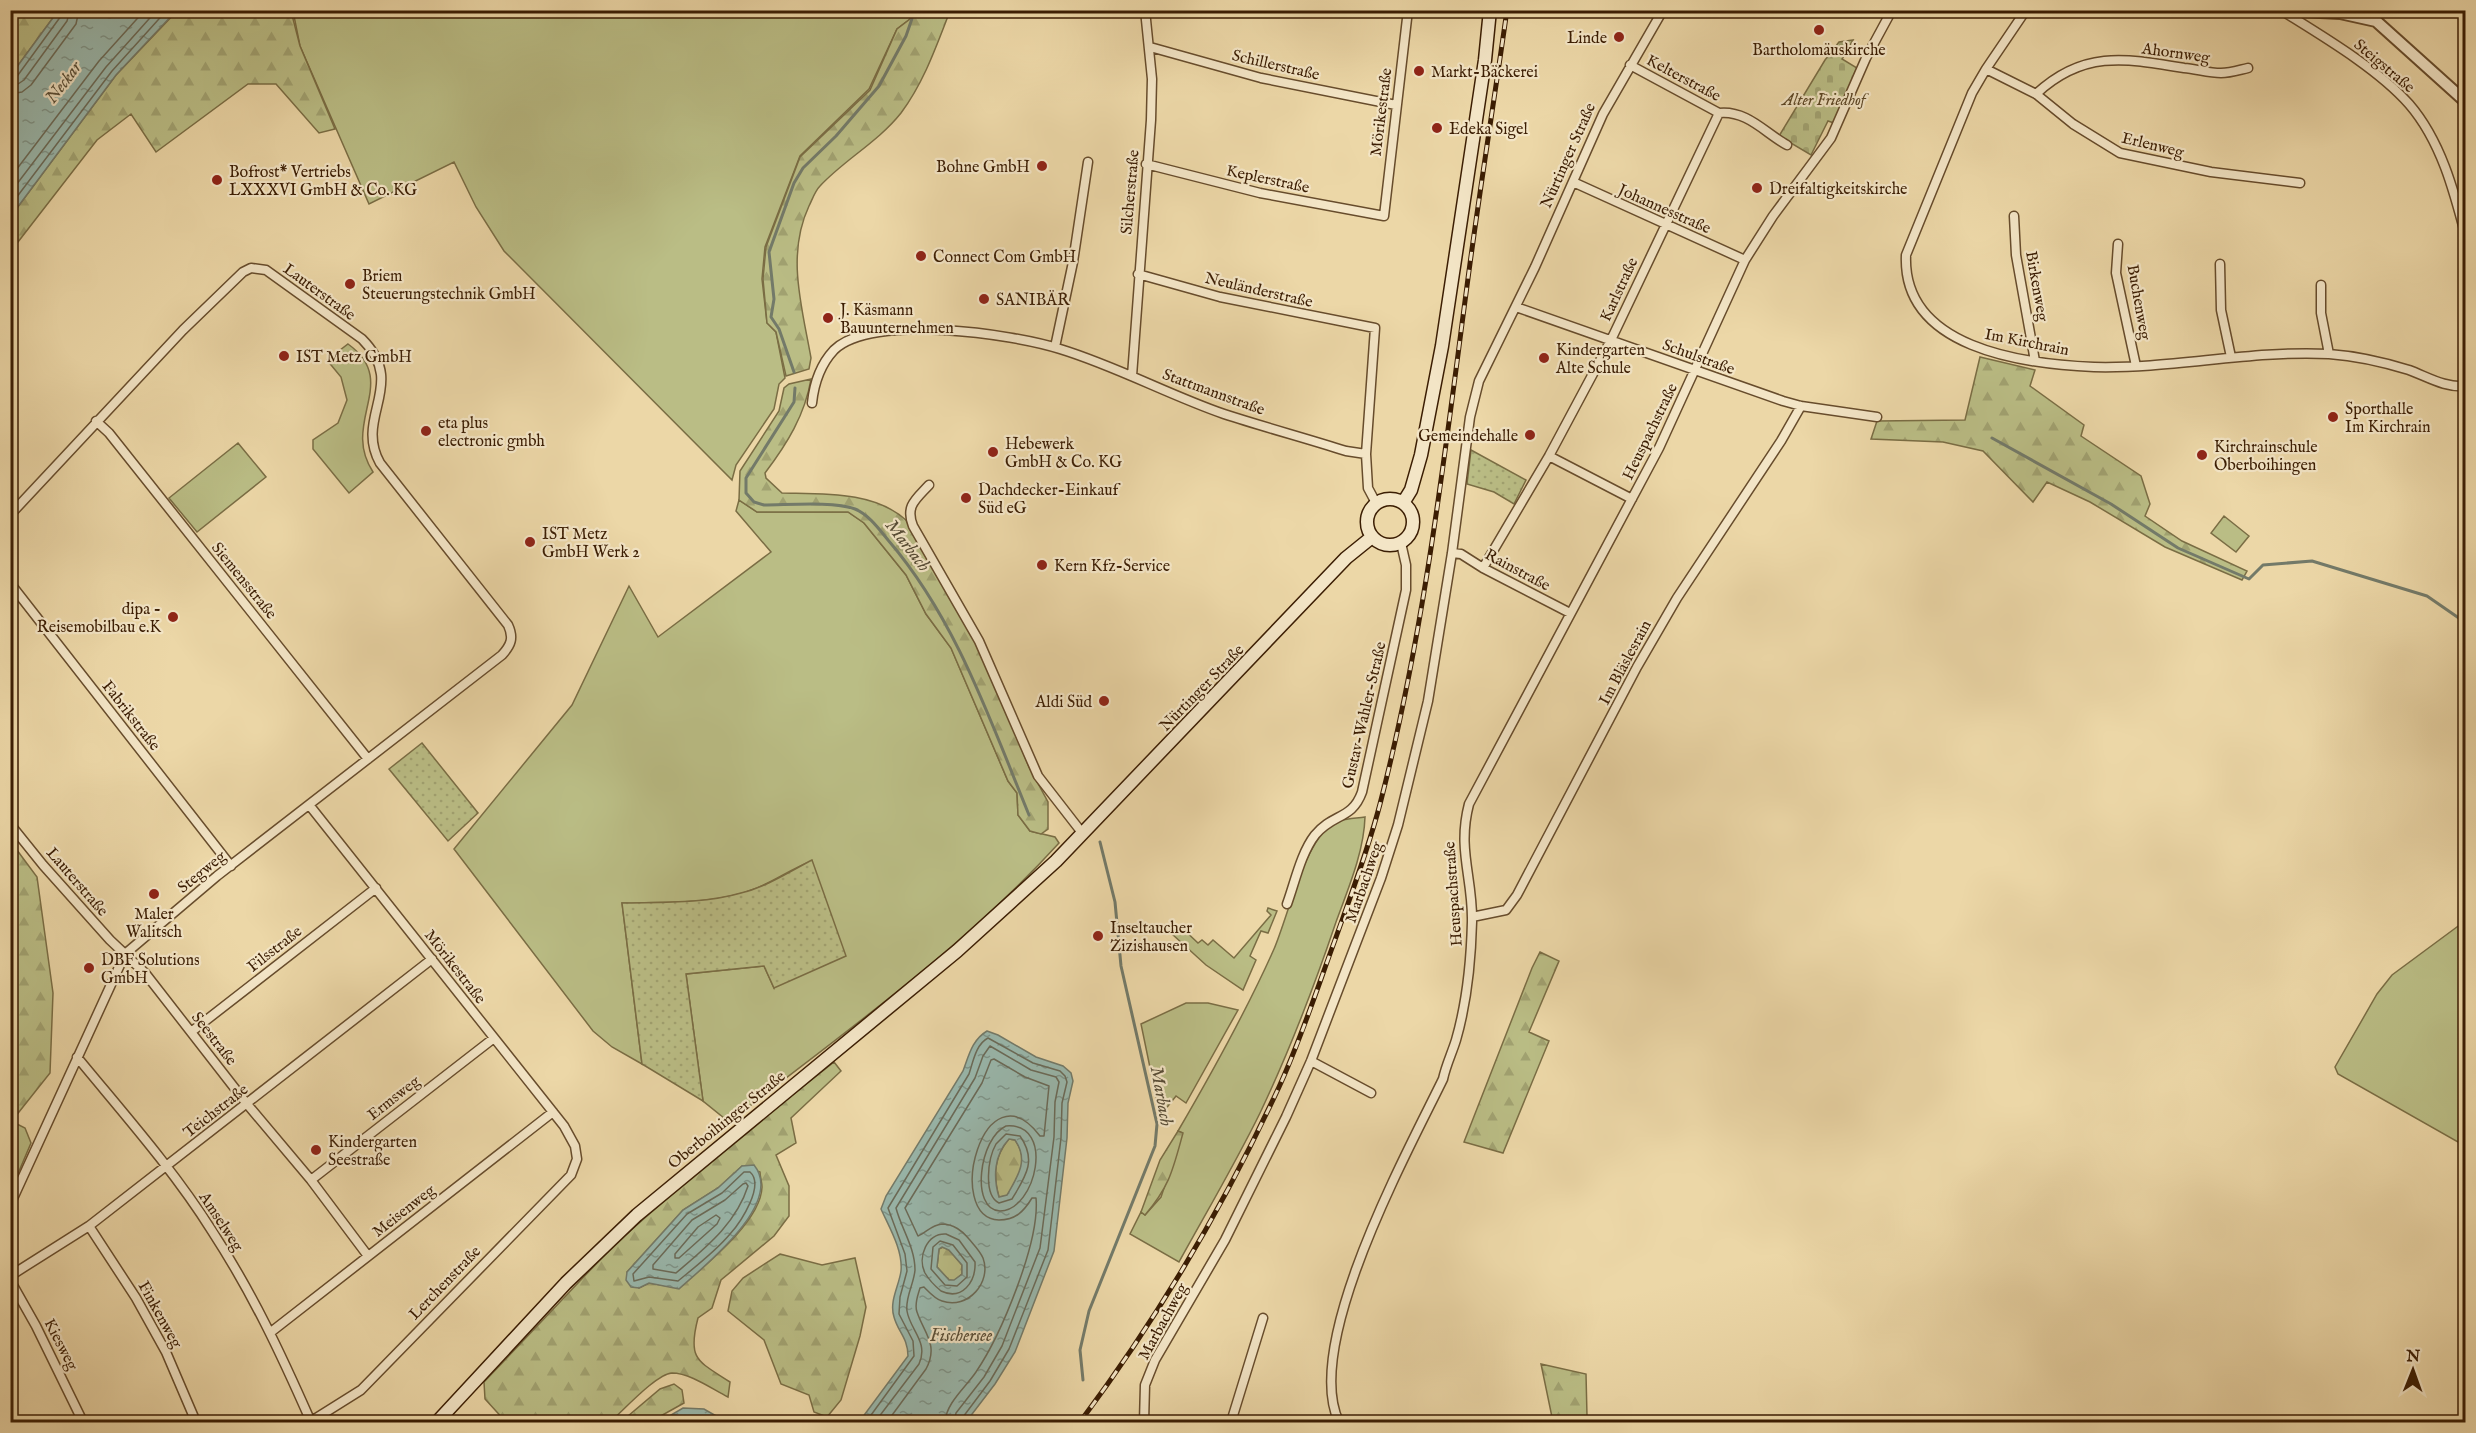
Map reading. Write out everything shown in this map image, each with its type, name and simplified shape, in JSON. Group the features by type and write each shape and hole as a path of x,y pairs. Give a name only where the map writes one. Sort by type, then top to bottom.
{"main road":[{"path":"1403,503 1411,490 1421,455 1442,346 1485,60 1490,10"},
{"path":"1389,499 1403,503 1412,513 1413,523 1408,537 1401,543 1384,545 1372,537 1366,521 1369,511 1376,503 1389,499"},
{"name":"Nürtinger Straße","path":"1056,861 1346,558 1372,537"},
{"name":"Oberboihinger Straße","path":"437,1422 566,1283 637,1215 957,951 1056,861"}],"street":[{"name":"Silcherstraße","path":"1132,376 1151,120 1150,47 1145,10"},
{"name":"Mörikestraße","path":"1384,216 1408,10"},
{"name":"Nürtinger Straße","path":"1510,318 1603,114 1663,10"},
{"name":"Heuspachstraße","path":"1339,1422 1332,1398 1332,1373 1335,1342 1345,1303 1375,1224 1443,1079 1456,1041 1471,951 1472,917 1463,839 1469,804 1678,409 1756,238 1831,138 1866,58 1892,10"},
{"name":"Im Kirchrain","path":"2026,10 1972,93 1911,238 1906,255 1905,274 1917,304 1929,319 1946,332 1980,348 2035,361 2095,367 2136,366 2232,357 2329,354 2384,362 2445,385 2466,386"},
{"path":"2281,11 2340,13 2376,21 2466,102"},
{"name":"Steigstraße","path":"2281,11 2350,54 2408,104 2423,123 2444,164 2466,237"},
{"name":"Schillerstraße","path":"1150,47 1261,78 1396,105"},
{"name":"Ahornweg","path":"2036,94 2053,78 2076,66 2097,62 2143,60 2221,73 2248,68"},
{"name":"Kelterstraße","path":"1630,65 1719,113 1730,112 1757,123 1787,145"},
{"name":"Erlenweg","path":"1986,69 2036,94 2073,124 2120,153 2211,172 2300,183"},
{"name":"Karlstraße","path":"1483,568 1549,456 1611,340 1719,113"},
{"path":"1054,347 1073,262 1088,162"},
{"name":"Keplerstraße","path":"1146,164 1260,193 1384,216"},
{"name":"Johannesstraße","path":"1573,182 1745,260"},
{"name":"Birkenweg","path":"2014,216 2016,255 2035,361"},
{"name":"Buchenweg","path":"2118,244 2116,273 2136,366"},
{"path":"2220,264 2221,310 2232,357"},
{"name":"Lauterstraße","path":"10,515 183,330 243,272 251,268 266,270 362,339 374,351 381,369 382,381 372,431 374,451 404,493 508,624 512,640"},
{"name":"Neuländerstraße","path":"1138,274 1220,297 1375,328 1366,454"},
{"path":"2321,285 2321,313 2329,354"},
{"name":"Schulstraße","path":"1516,307 1801,406 1877,417"},
{"name":"Marbachweg","path":"1144,1422 1145,1384 1155,1360 1235,1221 1311,1061 1377,888 1398,825 1428,701 1474,395 1510,318"},
{"name":"Stattmannstraße","path":"812,403 819,373 835,349 848,341 898,329 954,332 1008,338 1054,347 1223,413 1346,451 1366,454"},
{"name":"Im Bläslesrain","path":"1472,917 1506,910 1517,895 1671,607 1781,441 1801,406"},
{"name":"Siemensstraße","path":"96,421 109,432 368,759"},
{"path":"1366,454 1368,488 1376,503"},
{"path":"1549,456 1632,499"},
{"path":"928,484 912,503 909,516 913,526 980,641 1038,776 1083,834"},
{"name":"Gustav-Wahler-Straße","path":"1287,903 1314,836 1325,823 1354,808 1362,792 1406,590 1406,565 1401,543"},
{"name":"Rainstraße","path":"1452,553 1461,554 1483,568 1570,613"},
{"name":"Fabrikstraße","path":"10,583 231,866"},
{"name":"Stegweg","path":"10,1205 125,954 231,866 502,655 509,648 512,640"},
{"name":"Mörikestraße","path":"310,806 554,1112 575,1146"},
{"name":"Lauterstraße","path":"10,824 43,865 125,954"},
{"name":"Filsstraße","path":"190,1032 376,888"},
{"name":"Seestraße","path":"125,954 145,973 247,1104 311,1180 368,1256"},
{"name":"Teichstraße","path":"10,1278 89,1226 167,1168 432,959"},
{"name":"Ermsweg","path":"311,1180 494,1038"},
{"name":"Amselweg","path":"78,1057 167,1168 212,1229 271,1332 311,1422"},
{"path":"1311,1061 1371,1093"},
{"name":"Meisenweg","path":"271,1332 554,1112"},
{"name":"Lerchenstraße","path":"311,1422 361,1390 468,1278 548,1200 571,1175 576,1159 575,1146"},
{"name":"Finkenweg","path":"89,1226 136,1298 166,1352 196,1422"},
{"name":"Kiesweg","path":"10,1278 83,1422"},
{"path":"1231,1422 1263,1318"}],"green space":[{"path":"19,11 58,11 11,75 11,21"},
{"path":"177,11 291,11 300,46 335,129 319,133 276,84 248,84 156,152 131,114 97,140 11,251 11,216 116,75"},
{"path":"293,11 913,11 910,19 897,29 869,89 800,156 765,247 762,279 767,323 776,332 785,378 779,384 774,409 736,465 732,480 504,251 476,207 454,162 369,204 300,46"},
{"path":"913,11 950,11 923,77 901,113 882,133 820,186 809,206 798,243 797,262 800,300 811,358 809,369 786,376 776,332 767,323 763,279 766,247 800,157 870,90 897,29 910,19"},
{"name":"Alter Friedhof","path":"1853,40 1842,59 1857,68 1834,123 1828,121 1811,155 1779,136 1825,60 1839,42"},
{"path":"348,344 363,358 370,373 363,436 365,454 373,472 349,493 313,449 313,440 338,423 347,400 341,377 327,360"},
{"path":"1980,357 2035,370 2030,386 2084,425 2081,436 2141,476 2150,504 2145,516 2182,541 2247,571 2242,580 2165,547 2090,502 2047,482 2033,502 1983,451 1943,442 1871,439 1877,421 1965,420"},
{"path":"811,379 800,417 788,440 765,473 766,478 782,493 831,494 864,499 894,511 907,521 978,643 1029,767 1048,802 1048,829 1041,834 1030,831 1018,815 1017,793 1008,781 951,648 926,614 906,575 864,523 848,512 757,512 739,500 740,471 779,411 784,388 789,384"},
{"path":"238,443 266,477 197,532 169,498"},
{"path":"1471,450 1526,480 1514,504 1494,492 1467,484"},
{"path":"739,500 757,512 848,512 864,523 906,575 926,614 951,648 1008,781 1017,793 1018,815 1030,831 1055,837 1059,843 1022,882 942,955 729,1122 703,1101 686,974 764,966 774,988 812,861 757,888 725,897 691,902 622,903 642,1064 612,1047 593,1031 454,849 572,705 629,586 658,637 771,552 736,511"},
{"path":"2224,516 2249,536 2236,552 2211,533"},
{"path":"422,743 478,813 448,841 389,769"},
{"path":"1365,817 1362,844 1355,870 1291,1043 1271,1090 1231,1170 1179,1262 1130,1234 1141,1212 1145,1215 1161,1197 1182,1133 1178,1131 1252,996 1274,949 1310,852 1327,828 1335,822"},
{"path":"11,842 37,877 53,993 50,1073 11,1122"},
{"path":"812,860 846,956 774,988 764,966 686,974 703,1101 642,1064 622,903 682,902 727,897 759,887"},
{"path":"1268,908 1277,911 1268,933 1261,931 1250,956 1256,960 1243,990 1206,965 1172,934 1180,926 1198,943 1202,940 1208,945 1213,940 1234,958 1271,915 1267,911"},
{"path":"2465,921 2463,946 2466,954 2466,1015 2463,1017 2466,1019 2465,1146 2338,1074 2335,1067 2377,994 2392,975"},
{"path":"1540,952 1559,961 1529,1032 1549,1041 1503,1153 1464,1142 1532,968"},
{"path":"1186,1003 1208,1003 1238,1010 1186,1103 1176,1096 1160,1116 1141,1024"},
{"path":"834,1062 841,1071 791,1118 796,1143 776,1155 789,1186 789,1216 774,1236 721,1280 712,1308 698,1318 695,1351 703,1364 730,1382 728,1397 693,1378 672,1373 649,1386 610,1422 506,1422 485,1399 484,1382 615,1244 718,1154","holes":["742,1166 760,1172 762,1187 752,1214 742,1229 716,1256 679,1288 649,1283 639,1288 627,1272 683,1210 718,1188"]},
{"path":"11,1121 25,1128 31,1143 11,1190"},
{"path":"1178,1131 1183,1133 1170,1177 1145,1215 1141,1212 1160,1160"},
{"path":"1009,1139 1015,1140 1022,1155 1021,1168 1007,1196 999,1197 996,1166 1000,1152"},
{"path":"943,1247 949,1250 962,1265 962,1274 954,1281 949,1280 937,1267 939,1249"},
{"path":"780,1254 822,1265 855,1258 866,1307 841,1400 827,1417 814,1412 809,1395 781,1384 764,1340 728,1311 732,1291 743,1278"},
{"path":"1541,1364 1586,1374 1587,1416 1582,1416 1584,1422 1553,1422"},
{"path":"674,1384 682,1390 684,1403 650,1422 621,1422 660,1389"}],"water":[{"name":"Neckar","path":"58,11 176,11 116,75 11,216 11,75"},
{"name":"Fischersee","path":"987,1031 998,1035 1036,1057 1063,1066 1071,1073 1073,1081 1068,1103 1067,1138 1054,1251 1015,1352 995,1384 966,1422 859,1422 908,1356 905,1340 893,1311 893,1299 901,1271 900,1255 881,1209 886,1196 963,1071 972,1048","holes":["1009,1139 1015,1140 1022,1161 1007,1195 999,1197 996,1166 1000,1152","942,1247 949,1250 962,1265 962,1274 954,1280 949,1280 937,1267 939,1249"]},
{"path":"754,1165 761,1180 759,1197 738,1233 722,1250 679,1289 649,1283 639,1288 631,1287 626,1280 627,1272 683,1210 718,1188 742,1166"},
{"path":"683,1408 704,1409 727,1422 659,1422"}],"waterway":[{"name":"Marbach","path":"794,372 779,329 771,317 774,299 769,252 794,183 803,168 836,136 879,86 906,36 915,10"},
{"name":"Marbach","path":"795,388 794,402 746,478 746,493 754,502 764,505 823,504 855,509 869,518 877,527 912,571 952,637 985,707 1029,815"},
{"path":"1992,438 2111,504 2178,548 2249,579 2263,565 2312,561 2427,596 2466,623"},
{"name":"Marbach","path":"1083,1380 1080,1350 1089,1311 1155,1146 1157,1124 1121,966 1115,902 1100,842"}],"railway":[{"path":"1080,1422 1163,1302 1213,1217 1258,1131 1302,1032 1370,838 1395,740 1421,611 1507,10"}],"place":[{"name":"Bartholomäuskirche","path":"1819,30"},
{"name":"Linde","path":"1619,37"},
{"name":"Markt-Bäckerei","path":"1419,71"},
{"name":"Edeka Sigel","path":"1437,128"},
{"name":"Bohne GmbH","path":"1042,166"},
{"name":"Bofrost* Vertriebs LXXXVI GmbH & Co. KG","path":"217,180"},
{"name":"Dreifaltigkeitskirche","path":"1757,188"},
{"name":"Connect Com GmbH","path":"921,256"},
{"name":"Briem Steuerungstechnik GmbH","path":"350,284"},
{"name":"SANIBÄR","path":"984,299"},
{"name":"J. Käsmann Bauunternehmen","path":"828,318"},
{"name":"IST Metz GmbH","path":"284,356"},
{"name":"Kindergarten Alte Schule","path":"1544,358"},
{"name":"Sporthalle Im Kirchrain","path":"2333,417"},
{"name":"eta plus electronic gmbh","path":"426,431"},
{"name":"Gemeindehalle","path":"1530,435"},
{"name":"Hebewerk GmbH & Co. KG","path":"993,452"},
{"name":"Kirchrainschule Oberboihingen","path":"2202,455"},
{"name":"Dachdecker-Einkauf Süd eG","path":"966,498"},
{"name":"IST Metz GmbH Werk 2","path":"530,542"},
{"name":"Kern Kfz-Service","path":"1042,565"},
{"name":"dipa - Reisemobilbau e.K","path":"173,617"},
{"name":"Aldi Süd","path":"1104,701"},
{"name":"Maler Walitsch","path":"154,894"},
{"name":"Inseltaucher Zizishausen","path":"1098,936"},
{"name":"DBF Solutions GmbH","path":"89,968"},
{"name":"Kindergarten Seestraße","path":"316,1150"}]}
